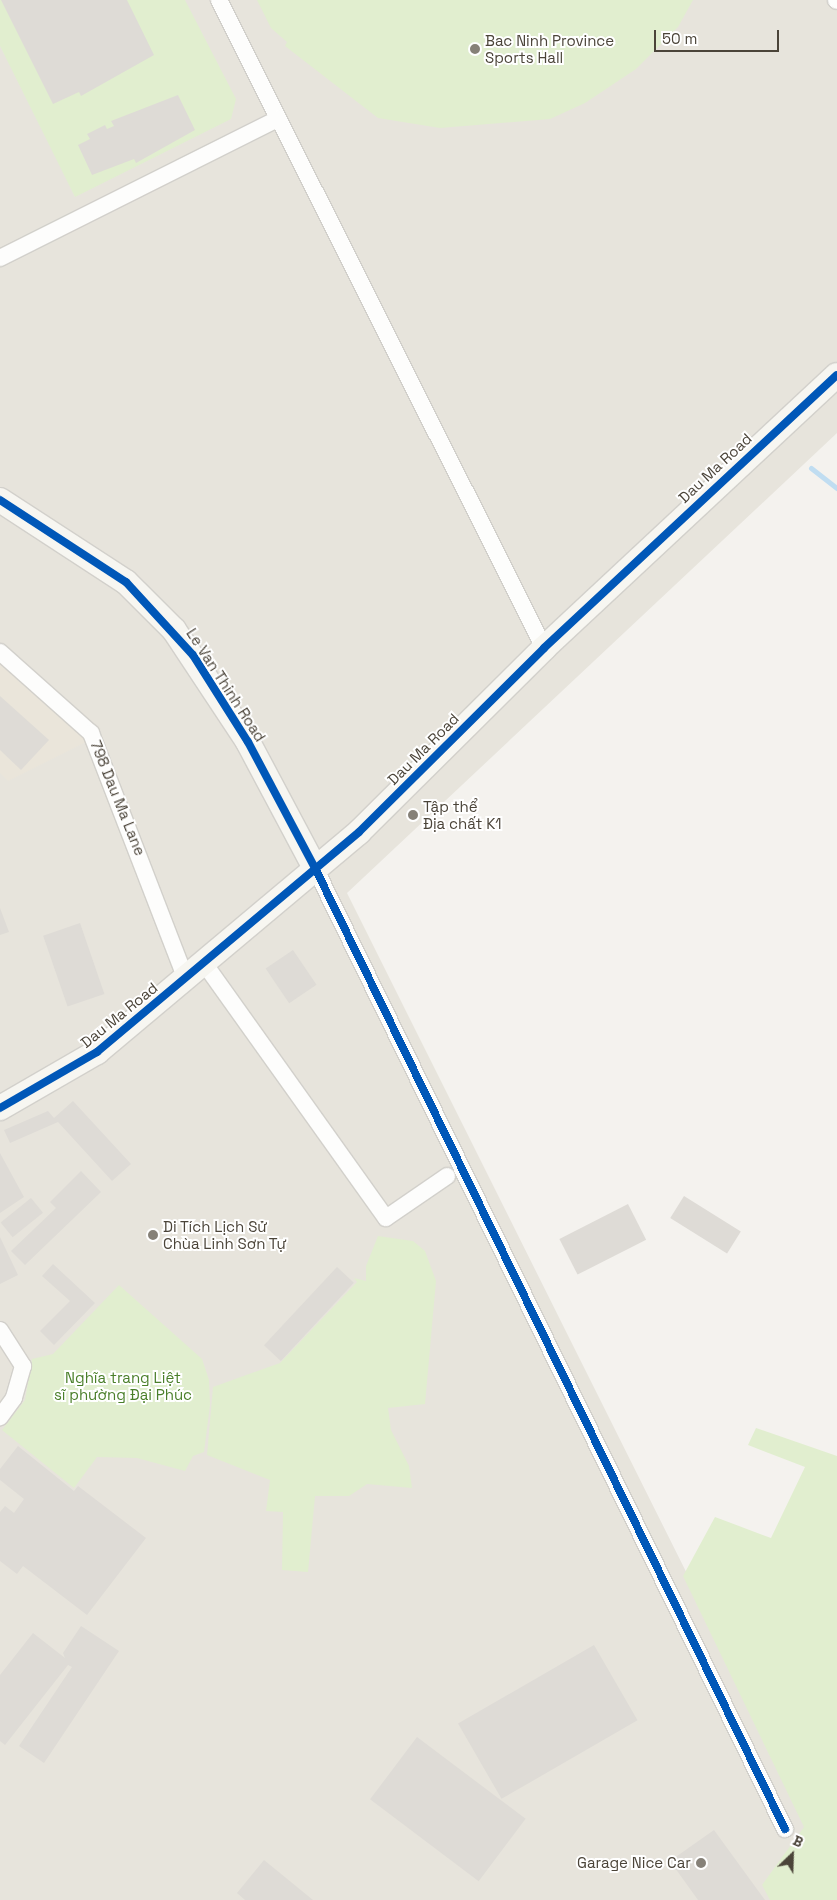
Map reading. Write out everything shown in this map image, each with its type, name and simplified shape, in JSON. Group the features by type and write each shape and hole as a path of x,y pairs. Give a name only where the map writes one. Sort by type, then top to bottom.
{"street":[{"path":"219,0 544,648"},
{"path":"0,258 278,119"},
{"name":"Dau Ma Road","path":"0,1108 82,1063 186,979 315,868 360,832 544,648 837,375"},
{"name":"Le Van Thinh Road","path":"0,500 118,577 174,630 248,742 315,868"},
{"name":"798 Dau Ma Lane","path":"0,652 91,733 186,979"},
{"path":"315,868 786,1829"},
{"path":"204,963 386,1218 447,1176"},
{"path":"0,1330 23,1366 14,1398 0,1417"}],"shaded area":[{"path":"0,0 837,0 837,433 347,893 831,1862 805,1900 0,1900"},
{"path":"0,662 88,741 8,781 0,773"}],"green space":[{"path":"0,0 185,0 236,99 231,119 75,197 0,46"},
{"name":"Bac Ninh Province Sports Hall","path":"257,0 693,0 678,27 636,69 585,103 550,119 440,128 378,118 285,46 287,42 271,28"},
{"path":"378,1236 413,1241 425,1251 436,1281 425,1404 388,1408 391,1430 409,1466 412,1488 367,1484 349,1496 315,1496 308,1572 282,1570 283,1512 266,1511 270,1480 207,1455 213,1387 280,1363 357,1282 354,1278 366,1281 366,1266"},
{"name":"Nghĩa trang Liệt sĩ phường Đại Phúc","path":"119,1285 202,1359 209,1380 210,1405 204,1452 193,1456 185,1471 137,1458 97,1457 74,1488 2,1430 25,1400 32,1359 53,1354"},
{"path":"756,1428 837,1456 837,1900 770,1900 762,1885 804,1827 683,1576 715,1517 771,1538 805,1467 748,1445"}],"building":[{"path":"1,0 127,0 154,55 81,96 79,92 53,104"},
{"path":"178,95 195,130 136,163 134,159 92,175 78,145 90,139 87,134 105,125 107,129 114,126 111,121"},
{"path":"0,696 49,740 21,770 0,750"},
{"path":"0,908 9,932 0,935"},
{"path":"80,923 104,994 68,1007 43,936"},
{"path":"293,950 316,985 289,1003 266,968"},
{"path":"73,1101 131,1164 112,1181 58,1122 10,1143 4,1130 48,1111 54,1118"},
{"path":"0,1153 24,1197 0,1213"},
{"path":"81,1171 101,1192 25,1265 11,1251 56,1208 50,1202"},
{"path":"684,1196 741,1232 727,1254 670,1218"},
{"path":"31,1198 43,1213 13,1237 1,1223"},
{"path":"628,1204 646,1240 578,1275 559,1239"},
{"path":"0,1237 18,1275 0,1284"},
{"path":"53,1264 95,1303 54,1345 40,1331 70,1301 42,1276"},
{"path":"337,1267 354,1283 281,1361 264,1345"},
{"path":"18,1446 74,1491 78,1486 146,1538 87,1615 23,1566 17,1574 0,1561 0,1512 5,1506 14,1513 24,1499 0,1480 0,1469"},
{"path":"81,1626 119,1651 44,1763 19,1746 72,1667 68,1665 5,1745 0,1741 0,1675 33,1633 65,1658 63,1653"},
{"path":"594,1645 638,1720 502,1799 458,1724"},
{"path":"417,1737 526,1819 479,1881 370,1799"},
{"path":"714,1830 765,1900 698,1900 670,1861"},
{"path":"264,1860 313,1900 245,1900 237,1893"}],"waterway":[{"path":"811,468 837,488"}],"cycle path":[{"path":"0,1108 97,1052 359,832 544,648 837,375"},
{"path":"0,500 126,582 193,655 248,742 315,868 785,1829"}],"place":[{"name":"Bac Ninh Province Sports Hall","path":"475,49"},
{"name":"Tập thể Địa chất K1","path":"413,815"},
{"name":"Di Tích Lịch Sử Chùa Linh Sơn Tự","path":"153,1235"},
{"name":"Garage Nice Car","path":"701,1863"}]}
